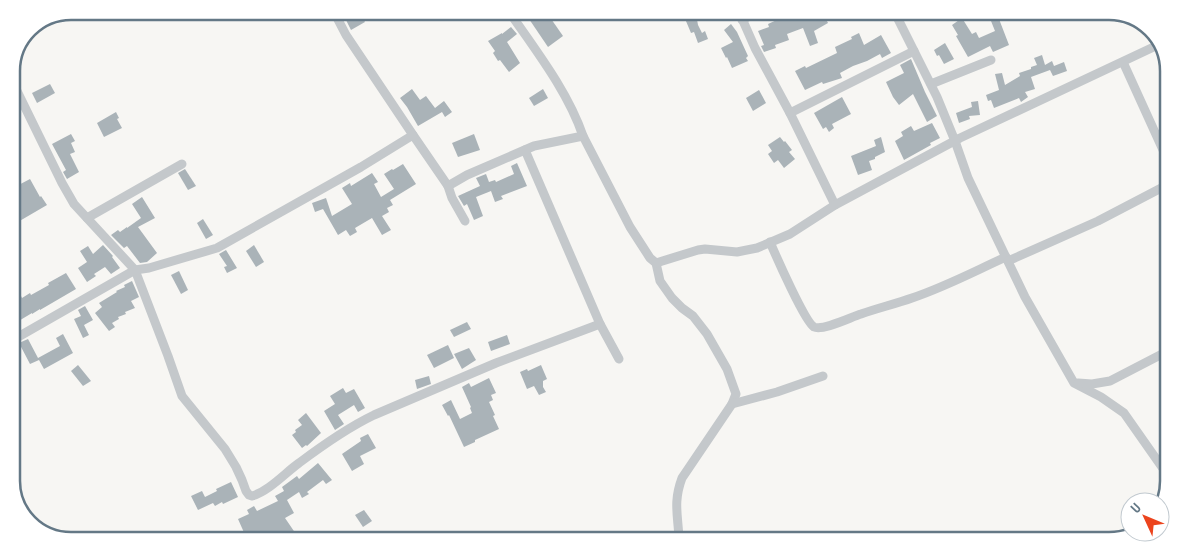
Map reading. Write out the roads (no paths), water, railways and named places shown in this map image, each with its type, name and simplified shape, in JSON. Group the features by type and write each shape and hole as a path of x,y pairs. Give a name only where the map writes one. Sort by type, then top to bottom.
{"street":[{"path":"338,20 346,35 448,186 452,198 465,221"},
{"path":"515,20 548,68 578,121 583,136 630,227 650,258 656,263 660,281 672,298 693,316 707,334 728,369 736,394 732,404 682,478 677,491 676,503 678,532"},
{"path":"742,20 836,206"},
{"path":"898,20 938,97 968,178 1025,297 1074,383 1124,412 1160,464"},
{"path":"656,263 698,250 736,252 757,248 790,234 836,206 955,141 1154,47"},
{"path":"790,113 914,51"},
{"path":"931,84 991,60"},
{"path":"1123,62 1160,143"},
{"path":"20,97 74,204 135,270 182,396 225,449 249,495 257,495 271,486 330,440 374,414 496,363 600,324"},
{"path":"20,336 135,270 149,268 217,248 361,167 413,135"},
{"path":"448,186 467,175 534,146 583,136"},
{"path":"525,150 600,324 619,359"},
{"path":"87,218 182,164"},
{"path":"770,242 802,310 812,326 817,328 829,326 861,313 946,285 1098,222 1160,190"},
{"path":"1074,383 1092,384 1110,381 1160,355"},
{"path":"732,404 777,392 823,376"}]}
